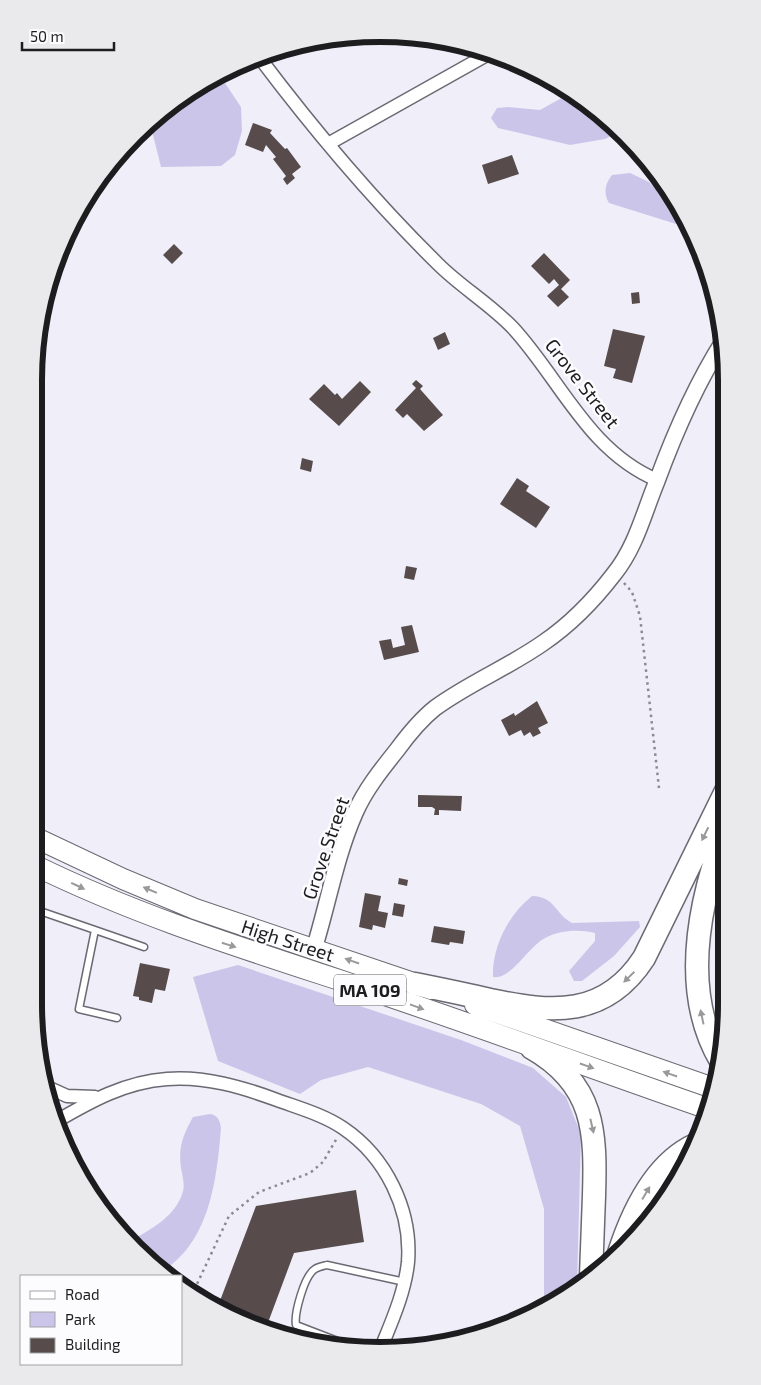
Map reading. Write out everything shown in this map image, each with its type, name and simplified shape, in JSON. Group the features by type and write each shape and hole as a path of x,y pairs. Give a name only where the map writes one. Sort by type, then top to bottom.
{"highway":[{"path":"415,984 548,1010 581,1006 609,994 632,974 644,958 718,807"},
{"path":"716,1051 706,1034 701,1017 698,975 706,898 718,857"},
{"path":"532,1048 549,1059 570,1079 586,1105 592,1125 595,1156 591,1269"},
{"path":"625,1239 630,1224 652,1185 671,1161 685,1151"}],"main road":[{"name":"High Street","path":"42,841 195,909 708,1086"},
{"name":"High Street","path":"42,869 112,901 182,928 378,993 703,1107"}],"street":[{"path":"328,144 482,58"},
{"name":"Grove Street","path":"263,63 328,144 389,213 440,266 511,326 529,346 594,434 630,466 657,480 633,544 614,575 578,616 533,650 442,703 428,714 408,735 379,773 355,812 314,949"},
{"path":"657,480 682,419 717,351"},
{"path":"61,1114 122,1088 157,1080 186,1079 211,1081 255,1092 312,1113 343,1128 361,1143 378,1162 400,1201 408,1241 408,1262 405,1282 383,1342"},
{"path":"53,1090 75,1098 100,1096"}],"lane":[{"path":"42,912 144,947"},
{"path":"95,930 79,1008 117,1018"},
{"path":"332,1339 296,1326 294,1315 309,1275 316,1268 327,1266 405,1282"}],"path":[{"path":"614,575 632,592 640,616 659,788"},
{"path":"195,1287 198,1284 228,1216 259,1192 303,1177 317,1168 343,1128"}],"green space":[{"path":"224,81 241,107 242,131 235,155 221,166 161,167 152,131 193,99"},
{"path":"564,97 613,135 605,139 570,145 498,128 491,118 497,108 508,107 540,110"},
{"path":"630,173 649,182 664,196 681,225 609,203 605,192 606,185 612,175"},
{"path":"532,896 546,899 572,923 639,921 640,927 614,956 582,981 574,981 569,971 595,941 595,933 583,931 563,932 545,938 513,969 499,977 493,977 495,954 503,932 516,912"},
{"path":"238,965 461,1040 533,1068 566,1097 581,1134 577,1279 544,1300 544,1209 520,1126 481,1104 368,1067 321,1080 300,1094 218,1061 193,977"},
{"path":"210,1114 215,1116 220,1123 217,1167 208,1207 201,1226 192,1243 179,1258 168,1267 136,1238 163,1220 180,1200 184,1188 180,1161 181,1147 193,1117"}],"building":[{"path":"253,123 272,130 270,133 285,149 287,148 301,167 292,174 295,178 287,185 283,179 286,176 273,159 276,157 266,145 263,152 245,145"},
{"path":"512,155 519,174 488,184 482,165"},
{"path":"174,244 183,253 172,264 163,255"},
{"path":"544,253 570,280 561,289 569,297 558,307 547,296 559,285 554,279 549,284 531,266"},
{"path":"639,292 640,303 632,304 631,293"},
{"path":"613,329 645,336 632,383 613,378 616,369 604,366"},
{"path":"445,332 450,344 438,350 433,338"},
{"path":"416,380 423,386 420,389 443,415 424,431 407,414 403,418 395,410 416,388 412,384"},
{"path":"360,381 371,392 339,426 309,399 324,384 342,399"},
{"path":"302,458 313,461 311,472 300,469"},
{"path":"517,478 529,486 526,491 550,507 536,528 500,504"},
{"path":"406,566 417,568 414,580 404,578"},
{"path":"412,625 419,652 384,660 379,641 391,639 393,648 405,645 401,627"},
{"path":"537,701 548,723 538,728 541,733 533,737 530,732 524,736 521,730 509,736 501,720 514,713 515,716"},
{"path":"418,795 462,796 461,811 439,810 439,815 434,815 435,809 432,807 418,807"},
{"path":"399,878 408,880 407,886 398,884"},
{"path":"365,893 381,896 378,911 388,913 385,928 373,925 372,930 359,927"},
{"path":"394,903 405,905 403,917 392,915"},
{"path":"434,926 465,931 463,944 450,942 449,945 431,942"},
{"path":"140,963 170,969 165,991 155,989 152,1003 139,1000 139,997 133,996"},
{"path":"356,1190 364,1242 294,1253 268,1323 220,1302 256,1206"}]}
